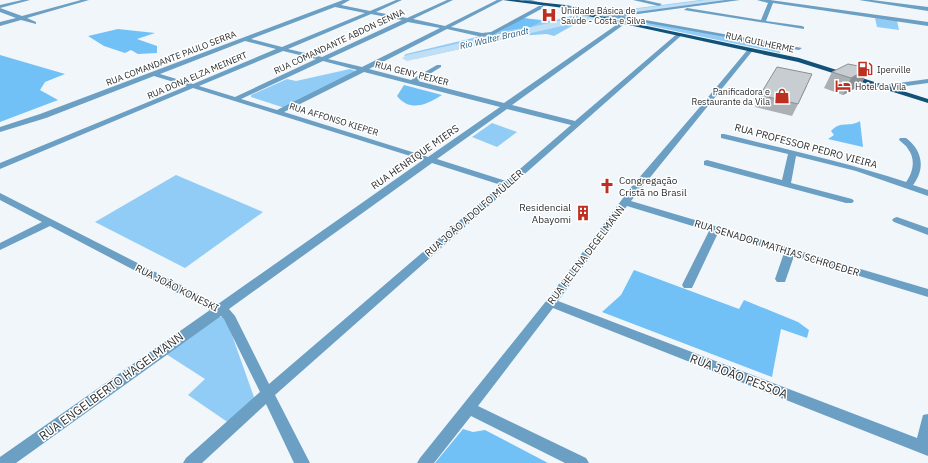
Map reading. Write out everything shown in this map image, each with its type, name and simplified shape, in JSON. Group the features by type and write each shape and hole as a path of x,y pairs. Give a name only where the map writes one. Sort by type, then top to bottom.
{"main road":[{"path":"504,0 552,5 564,8"},
{"path":"504,0 541,7 564,8 572,1"},
{"name":"RUA GUILHERME","path":"564,8 592,16 784,56 928,101"}],"street":[{"path":"0,7 28,0"},
{"path":"0,24 87,0"},
{"name":"RUA COMANDANTE PAULO SERRA","path":"0,130 43,116 348,0"},
{"name":"RUA DONA ELZA MEINERT","path":"0,166 400,0"},
{"name":"RUA COMANDANTE ABDON SENNA","path":"235,99 451,0"},
{"path":"278,112 504,0"},
{"path":"523,0 552,5"},
{"path":"635,0 659,4"},
{"path":"583,14 690,0"},
{"path":"600,17 738,0"},
{"path":"759,0 928,24"},
{"path":"861,0 928,9"},
{"path":"763,22 771,2"},
{"path":"335,5 486,35 493,33 541,7"},
{"path":"564,8 604,11"},
{"path":"676,8 802,28"},
{"path":"0,10 34,23"},
{"path":"615,16 799,48"},
{"name":"RUA HENRIQUE MIERS","path":"218,310 624,22"},
{"name":"RUA JOÃO ADOLFO MÜLLER","path":"191,463 268,393 680,34"},
{"name":"RUA GENY PEIXER","path":"244,39 576,124"},
{"path":"784,56 788,46"},
{"name":"RUA HELENA DEGELMANN","path":"425,463 551,302 626,202 751,49"},
{"path":"412,82 439,66"},
{"name":"RUA AFFONSO KIEPER","path":"155,74 507,184"},
{"path":"884,87 928,81"},
{"name":"RUA PROFESSOR PEDRO VIEIRA","path":"724,136 859,169 928,193"},
{"path":"903,140 912,146 917,162 915,176 908,186"},
{"path":"786,184 793,152"},
{"path":"707,164 849,202"},
{"name":"RUA JOÃO KONESKI","path":"0,196 229,316 302,463"},
{"name":"RUA SENADOR MATHIAS SCHROEDER","path":"626,202 928,293"},
{"path":"897,220 928,232"},
{"path":"0,248 50,222"},
{"path":"688,285 715,229"},
{"path":"781,279 790,252"},
{"name":"RUA JOÃO PESSOA","path":"551,302 925,448"},
{"name":"RUA ENGELBERTO HAGELMANN","path":"4,463 218,310"},
{"path":"469,408 581,463"},
{"path":"925,448 928,420"}],"shaded area":[{"path":"700,0 727,0 604,16 592,14"},
{"path":"575,15 588,17 554,36 547,34 518,36 415,59 404,56 406,54 481,36 487,37 523,18 552,21"},
{"path":"620,17 782,46 780,53 614,18"},
{"path":"523,18 542,21 531,27 501,31"},
{"path":"875,18 897,21 899,30 877,27"},
{"path":"118,29 155,33 137,39 157,46 157,53 138,54 131,50 125,53 104,46 88,36"},
{"path":"0,55 65,74 45,82 40,90 58,100 0,122"},
{"path":"350,69 356,71 285,108 251,97 251,95 287,79 296,81"},
{"path":"404,85 442,95 425,104 413,106 402,101 397,96"},
{"path":"860,121 863,147 828,139 834,135 831,131 838,126"},
{"path":"492,123 517,132 497,147 472,137"},
{"path":"176,175 263,212 185,268 95,222"},
{"path":"634,270 739,309 744,300 798,322 809,330 807,338 781,329 772,377 602,312 621,295"},
{"path":"211,317 223,317 227,321 255,400 229,423 188,395 205,379 163,352"},
{"path":"463,429 473,432 485,430 548,463 435,463"}],"building":[{"path":"848,64 869,68 851,78 832,72"},
{"path":"777,67 812,74 798,104 760,95"}],"waterway":[{"name":"Rio Walter Brandt","path":"407,58 580,19 723,0"}],"place":[{"name":"Unidade Básica de Saúde - Costa e Silva","path":"549,15"},
{"name":"Iperville","path":"865,69"},
{"name":"Hotel da Vila","path":"843,86"},
{"name":"Panificadora e Restaurante da Vila","path":"782,96"},
{"name":"Congregação Cristã no Brasil","path":"607,186"},
{"name":"Residencial Abayomi","path":"583,213"}]}
